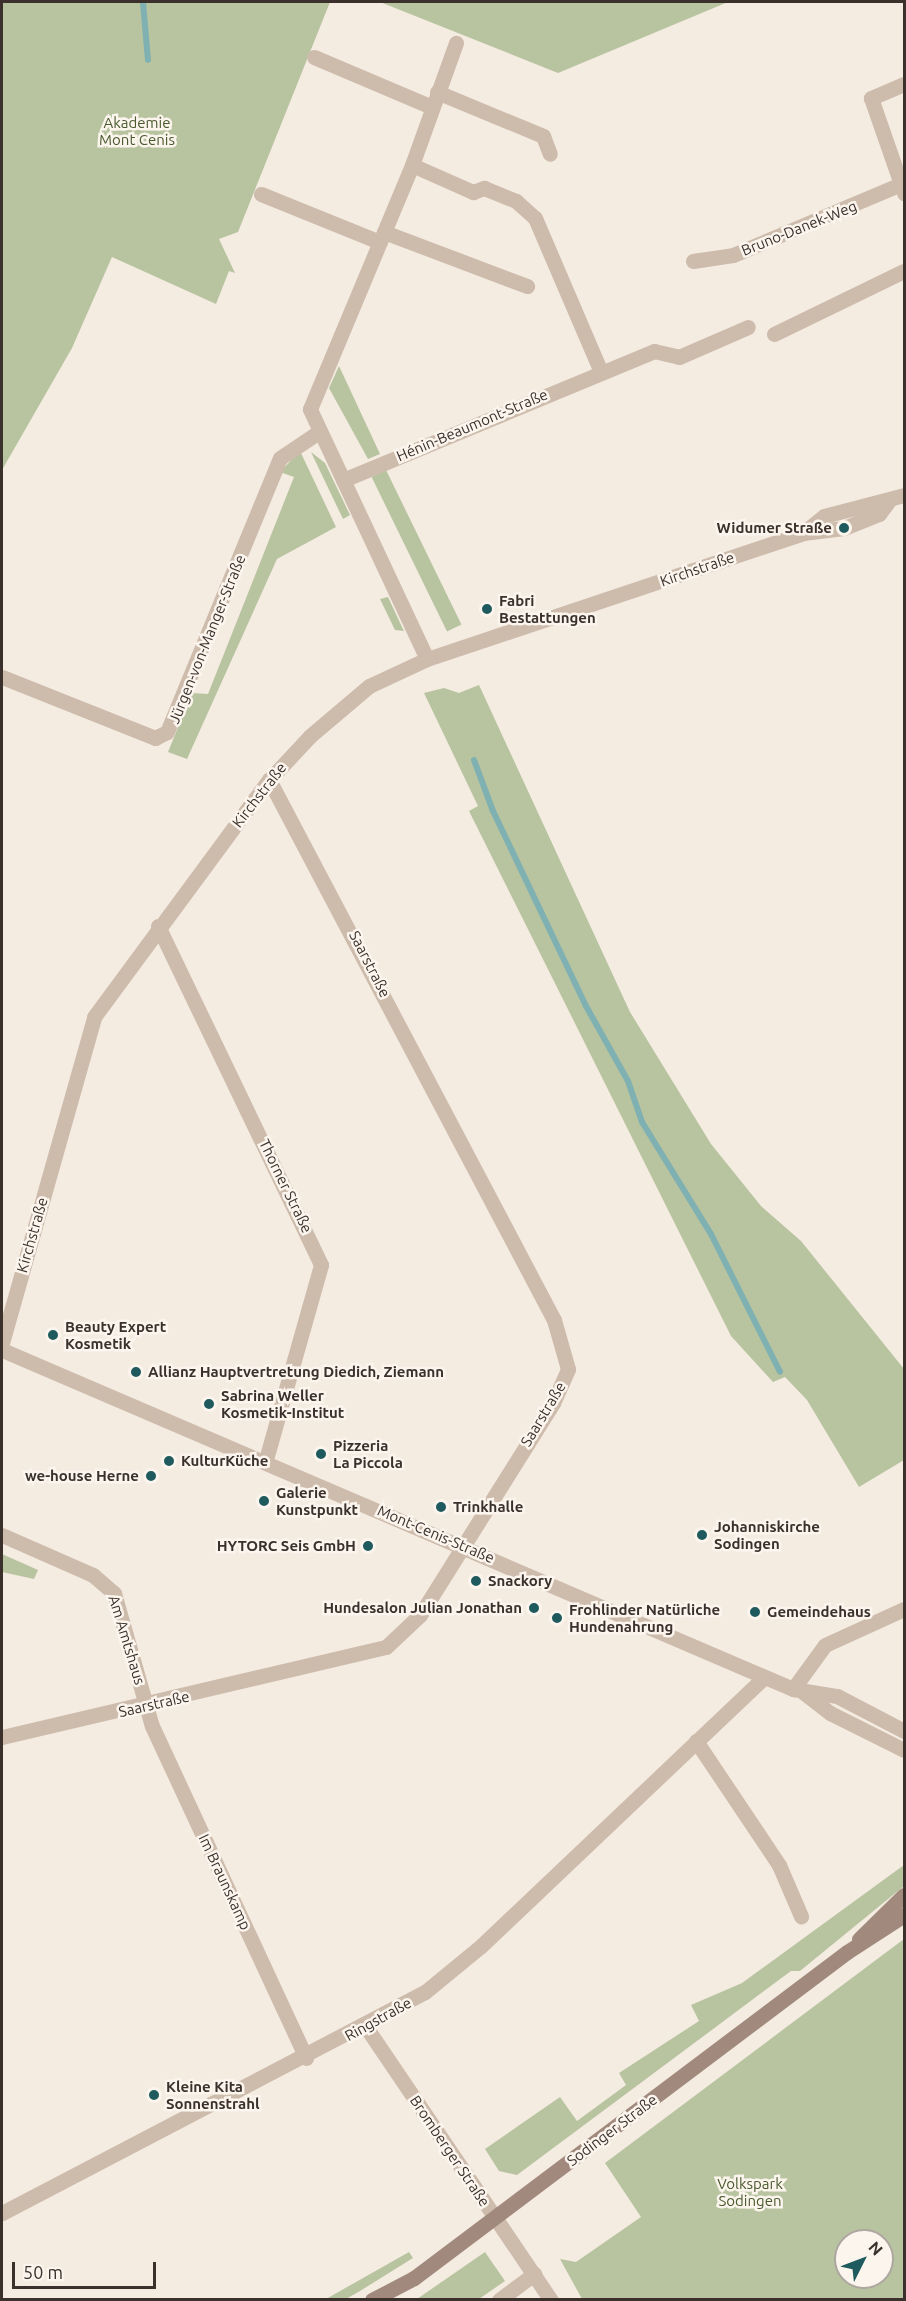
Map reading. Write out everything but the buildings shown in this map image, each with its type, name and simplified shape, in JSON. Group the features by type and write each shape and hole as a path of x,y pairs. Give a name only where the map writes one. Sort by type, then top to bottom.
{"main road":[{"name":"Sodinger Straße","path":"847,1952 904,1895"},
{"name":"Sodinger Straße","path":"372,2300 414,2278 847,1952 904,1915"}],"street":[{"path":"427,659 310,409 412,165 456,43"},
{"path":"314,57 543,136 550,154"},
{"name":"Bruno-Danek-Weg","path":"693,261 733,255 903,188 871,98 904,84"},
{"path":"412,165 473,192 484,188 516,201 536,218 601,372"},
{"path":"261,194 526,286"},
{"path":"774,334 904,271"},
{"name":"Hénin-Beaumont-Straße","path":"343,480 654,351 679,357 748,327"},
{"name":"Jürgen-von-Manger-Straße","path":"2,677 155,738 167,732 280,458 320,431"},
{"name":"Kirchstraße","path":"2,1343 94,1017 158,926 270,780 354,697 427,659 803,533 824,516 872,500 888,502 904,495"},
{"name":"Saarstraße","path":"2,1737 146,1706 386,1647 420,1615 460,1545 553,1403 567,1355 430,1080 270,780"},
{"name":"Thorner Straße","path":"158,926 321,1265 266,1460"},
{"name":"Mont-Cenis-Straße","path":"2,1350 266,1460 798,1691 830,1713 904,1750"},
{"name":"Am Amtshaus","path":"2,1535 110,1587 146,1706"},
{"path":"798,1691 825,1645 904,1609"},
{"name":"Ringstraße","path":"2,2213 366,2027 425,1992 481,1946 764,1677"},
{"name":"Mont-Cenis-Straße","path":"798,1691 824,1691 904,1731"},
{"name":"Im Braunskamp","path":"146,1706 306,2058"},
{"path":"696,1741 779,1865 801,1916"},
{"name":"Bromberger Straße","path":"366,2027 551,2300"},
{"path":"499,2300 534,2274"}],"green space":[{"name":"Akademie Mont Cenis","path":"2,2 330,2 238,232 219,239 235,273 229,271 216,304 112,257 72,348 2,470"},
{"path":"380,2 728,2 558,73"},
{"path":"339,366 380,454 368,459 329,388"},
{"path":"300,451 336,527 277,559 187,759 168,752 192,693 208,694 294,477 280,472"},
{"path":"311,452 325,463 350,515 343,519"},
{"path":"386,470 461,625 447,632 372,477"},
{"path":"388,597 404,631 395,630 380,599"},
{"path":"479,685 630,1012 711,1144 761,1206 801,1241 904,1369 904,1460 859,1487 807,1400 785,1377 773,1382 731,1336 469,811 478,806 424,693 444,688 459,693"},
{"path":"2,1554 38,1570 34,1579 2,1572"},
{"path":"904,1865 904,1886 800,1971 791,1971 517,2175 499,2171 485,2149 560,2097 577,2121 626,2085 619,2073 699,2021 691,2005 742,1983"},
{"name":"Volkspark Sodingen","path":"904,1939 904,2299 582,2299 560,2259 576,2262 641,2217 605,2163"},
{"path":"409,2252 413,2258 346,2299 326,2299"},
{"path":"485,2252 505,2281 479,2299 417,2299"}],"waterway":[{"path":"143,2 148,60"},
{"path":"474,760 493,811 586,1006 628,1081 642,1122 711,1234 780,1372"}],"place":[{"name":"Widumer Straße","path":"844,528"},
{"name":"Fabri Bestattungen","path":"487,609"},
{"name":"Beauty Expert Kosmetik","path":"53,1335"},
{"name":"Allianz Hauptvertretung Diedich, Ziemann","path":"136,1372"},
{"name":"Sabrina Weller Kosmetik-Institut","path":"209,1404"},
{"name":"Pizzeria La Piccola","path":"321,1454"},
{"name":"KulturKüche","path":"169,1461"},
{"name":"we-house Herne","path":"151,1476"},
{"name":"Galerie Kunstpunkt","path":"264,1501"},
{"name":"Trinkhalle","path":"441,1507"},
{"name":"Johanniskirche Sodingen","path":"702,1535"},
{"name":"HYTORC Seis GmbH","path":"368,1546"},
{"name":"Snackory","path":"476,1581"},
{"name":"Hundesalon Julian Jonathan","path":"534,1608"},
{"name":"Gemeindehaus","path":"755,1612"},
{"name":"Frohlinder Natürliche Hundenahrung","path":"557,1618"},
{"name":"Kleine Kita Sonnenstrahl","path":"154,2095"}]}
